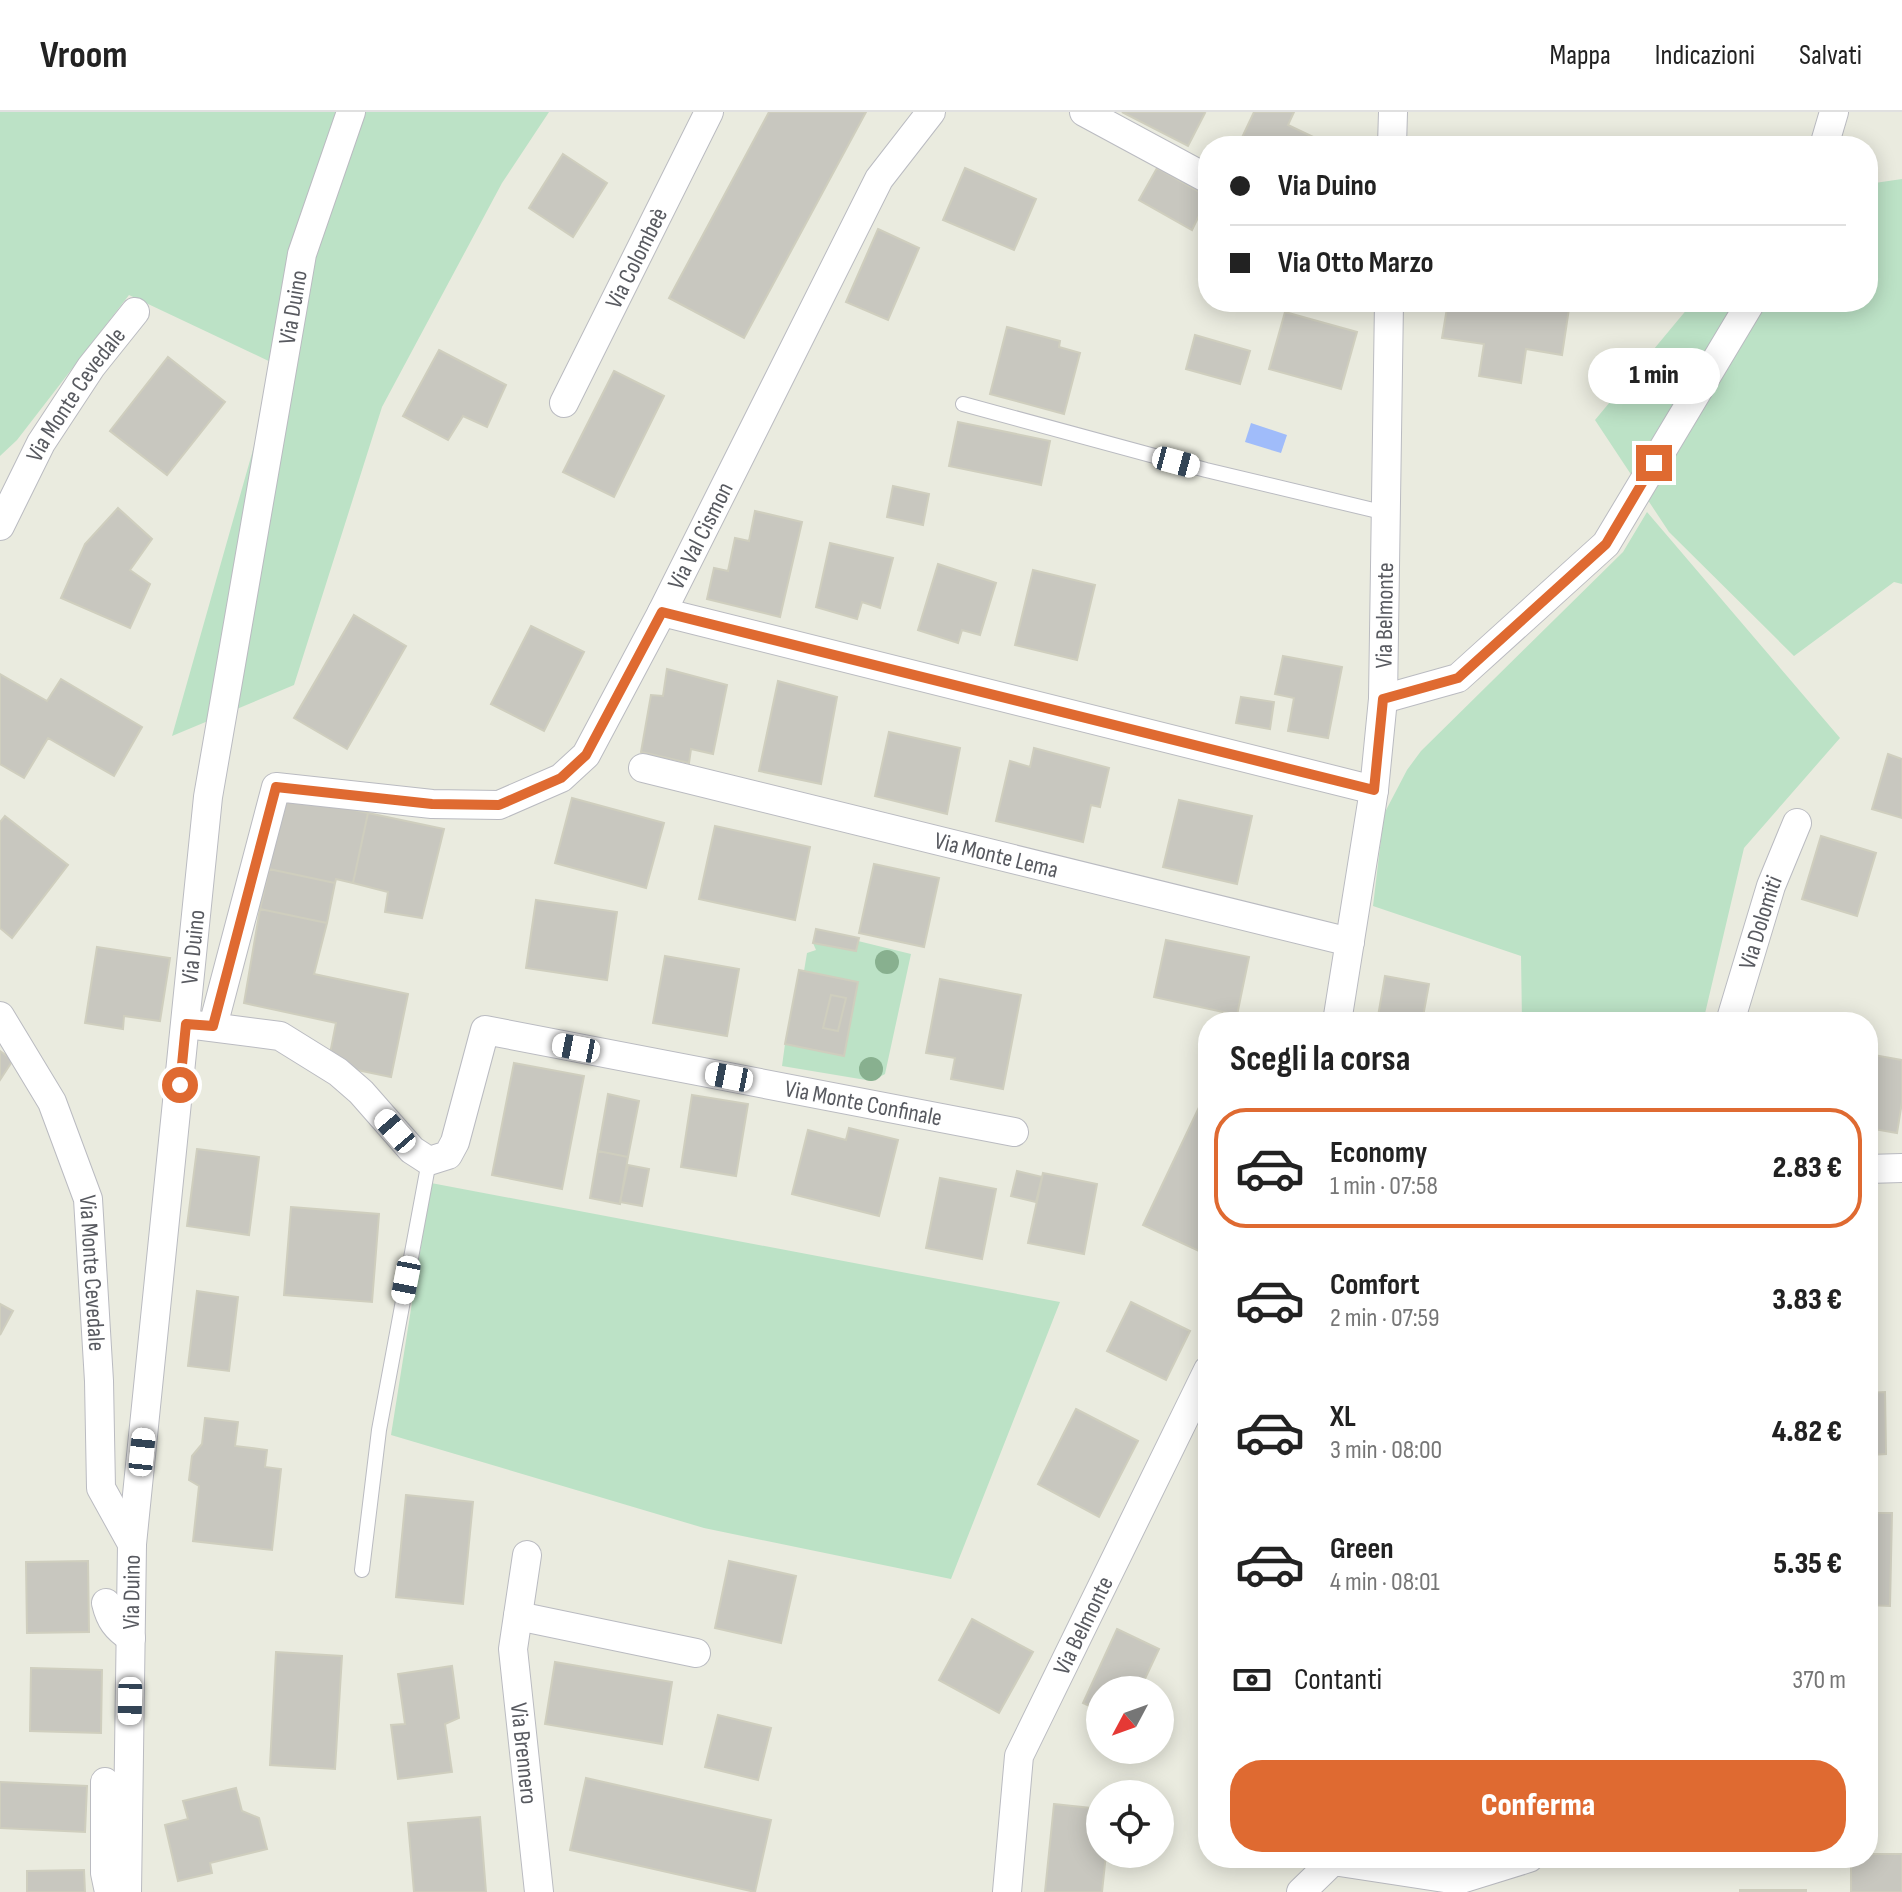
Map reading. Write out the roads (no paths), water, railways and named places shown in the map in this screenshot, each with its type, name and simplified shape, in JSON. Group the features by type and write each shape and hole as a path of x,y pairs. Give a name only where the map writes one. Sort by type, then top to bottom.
{"street":[{"name":"Via Duino","path":"127,1892 132,1544 200,1025 208,797 302,254 351,112"},
{"name":"Via Colombeè","path":"564,403 709,112"},
{"name":"Via Val Cismon","path":"200,1025 276,787 432,804 499,805 561,778 586,755 662,612 879,179 931,112"},
{"path":"1084,112 1198,174"},
{"path":"1392,136 1393,112"},
{"path":"1827,136 1834,112"},
{"name":"Via Monte Cevedale","path":"0,526 41,443 91,367 135,312"},
{"name":"Via Belmonte","path":"1339,1012 1374,790 1383,699 1389,312"},
{"path":"1383,699 1458,678 1606,544 1745,312"},
{"path":"662,612 1374,790"},
{"name":"Via Monte Lema","path":"643,768 1350,942"},
{"name":"Via Dolomiti","path":"1733,1012 1771,886 1797,823"},
{"name":"Via Monte Cevedale","path":"0,1016 52,1102 88,1199 99,1381 101,1488 132,1544"},
{"path":"200,1025 280,1036 292,1043 338,1072 361,1092 412,1150 429,1161"},
{"name":"Via Monte Confinale","path":"429,1161 448,1155 455,1142 485,1030 1014,1132"},
{"path":"1878,1169 1902,1168"},
{"name":"Via Belmonte","path":"1007,1892 1019,1756 1198,1390"},
{"name":"Via Brennero","path":"527,1555 513,1649 539,1892"},
{"path":"106,1603 116,1628 131,1638"},
{"path":"518,1616 696,1653"},
{"path":"105,1782 105,1873 109,1892"},
{"path":"1301,1892 1326,1868"},
{"path":"1379,1868 1458,1880 1497,1868"}],"lane":[{"path":"963,404 1206,470 1386,513"},
{"path":"362,1570 379,1430 429,1161"}],"water":[{"path":"1251,423 1287,435 1281,453 1245,442"}]}
